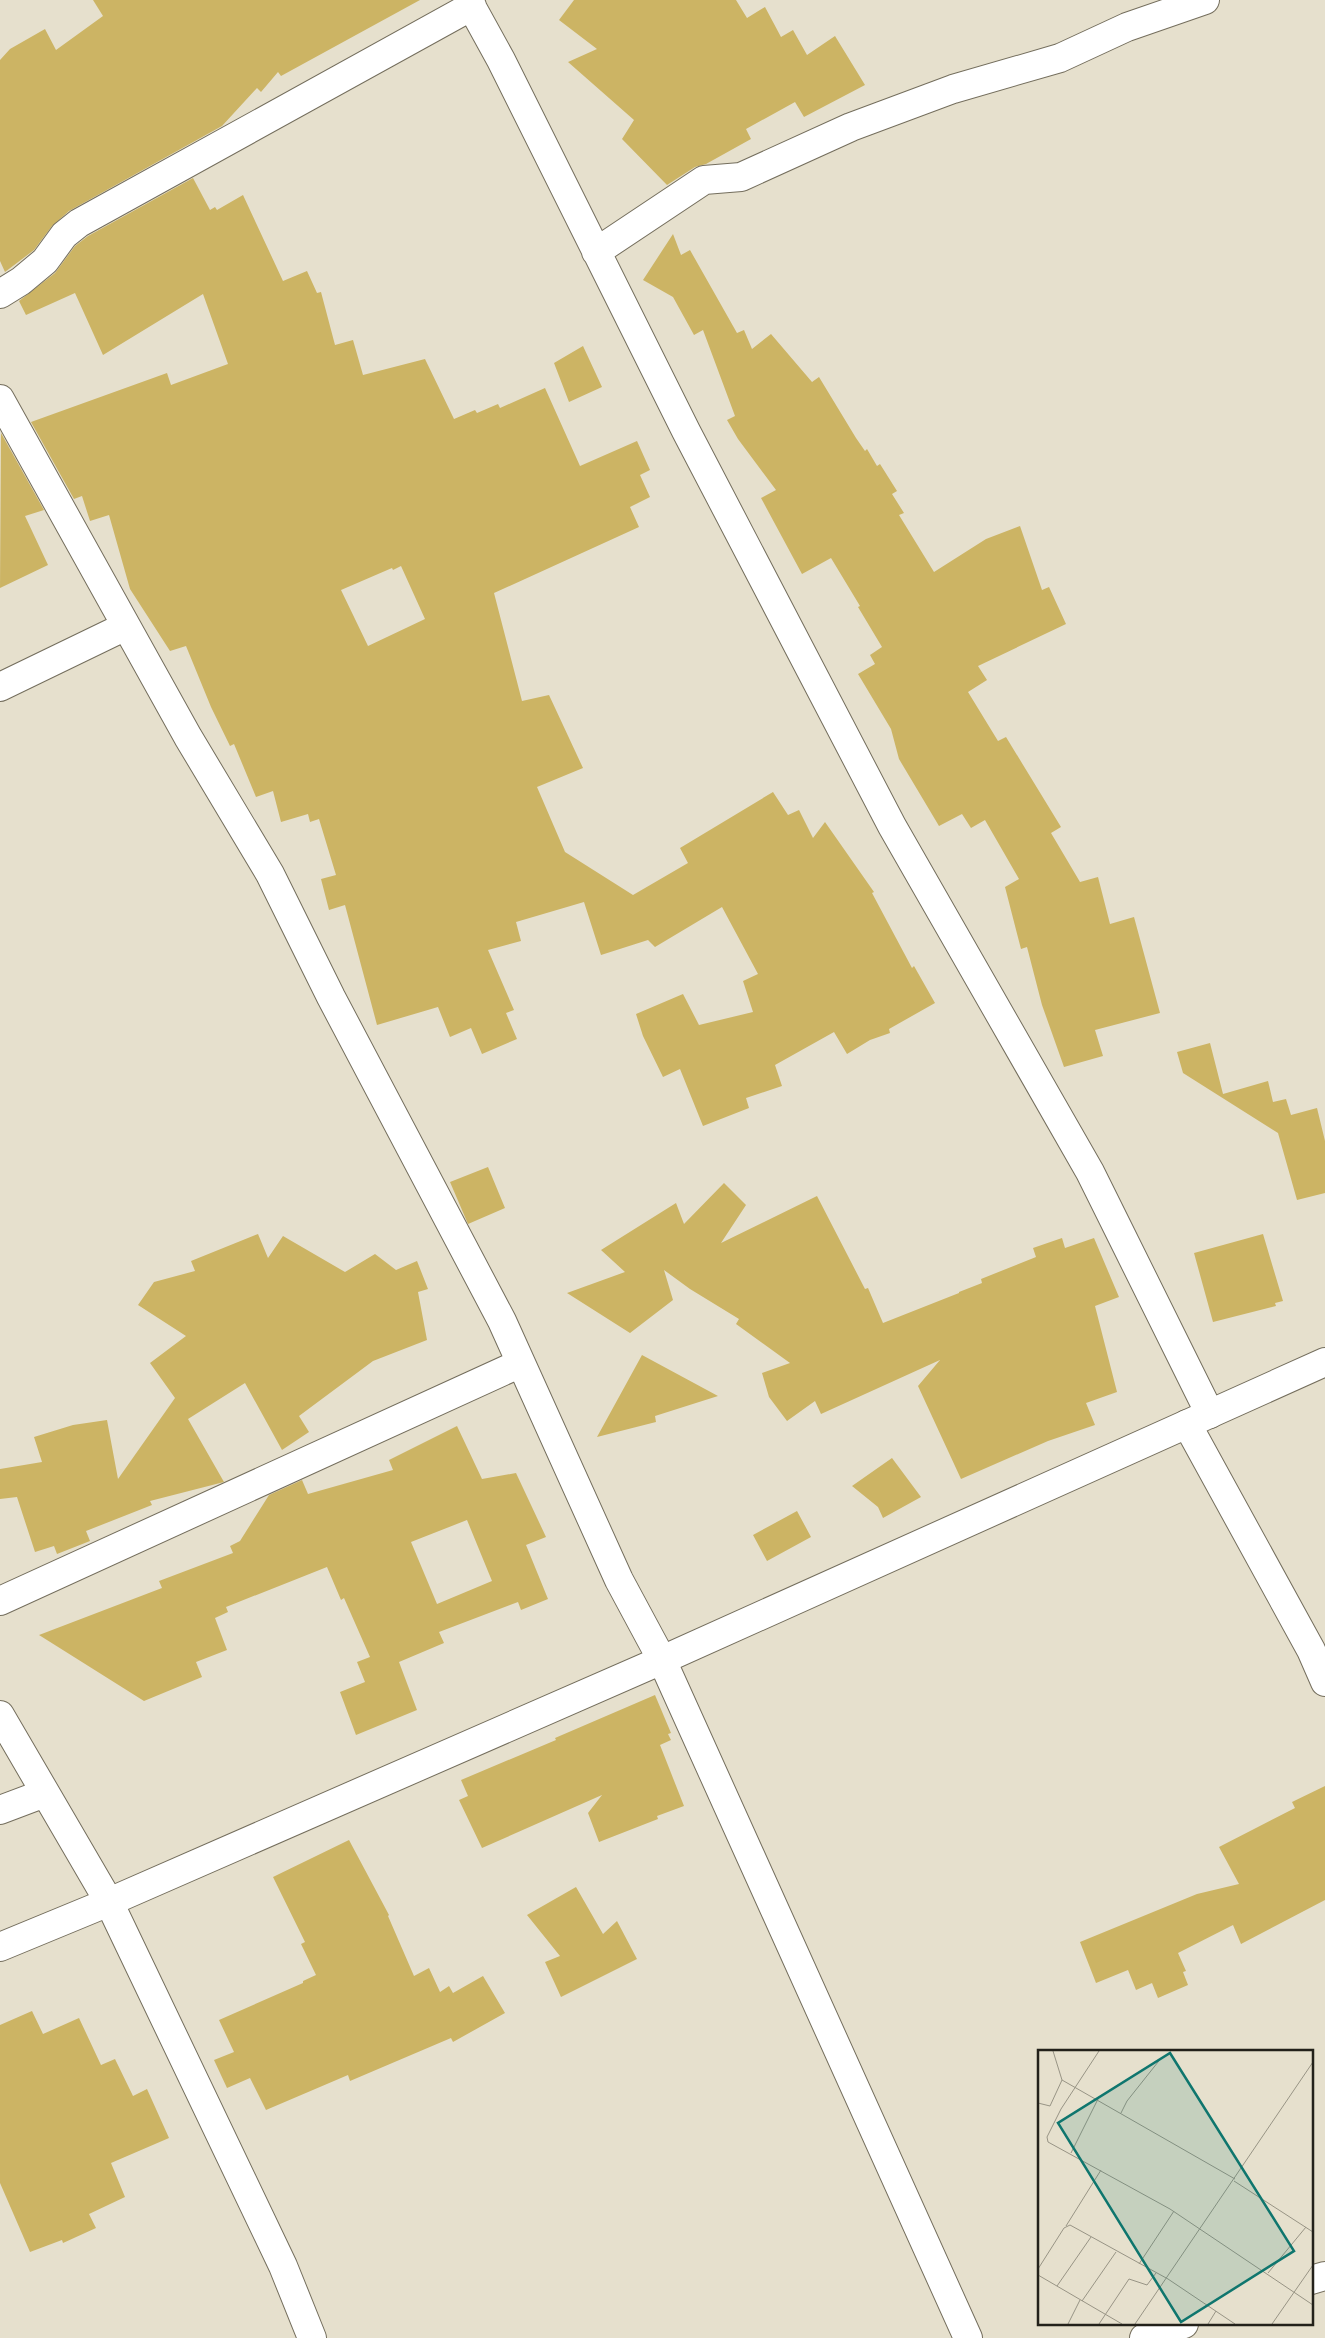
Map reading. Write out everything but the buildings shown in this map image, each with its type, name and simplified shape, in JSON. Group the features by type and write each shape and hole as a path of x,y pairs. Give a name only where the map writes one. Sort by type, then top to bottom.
{"street":[{"path":"596,252 704,180 741,177 860,124 953,88 1060,58 1127,27 1204,0"},
{"path":"0,294 21,281 45,261 64,235 79,223 470,3 501,60 686,431 892,826 1090,1172 1199,1419 1325,1682"},
{"path":"0,399 188,737 270,874 331,997 502,1322 619,1580 662,1660 968,2338"},
{"path":"0,687 126,626"},
{"path":"0,1947 109,1902 662,1660 1325,1362"},
{"path":"0,1601 521,1363"},
{"path":"0,1715 109,1902 283,2266 312,2338"},
{"path":"0,1810 45,1793"},
{"path":"1312,2280 1325,2276"},
{"path":"1144,2338 1178,2326"}]}
